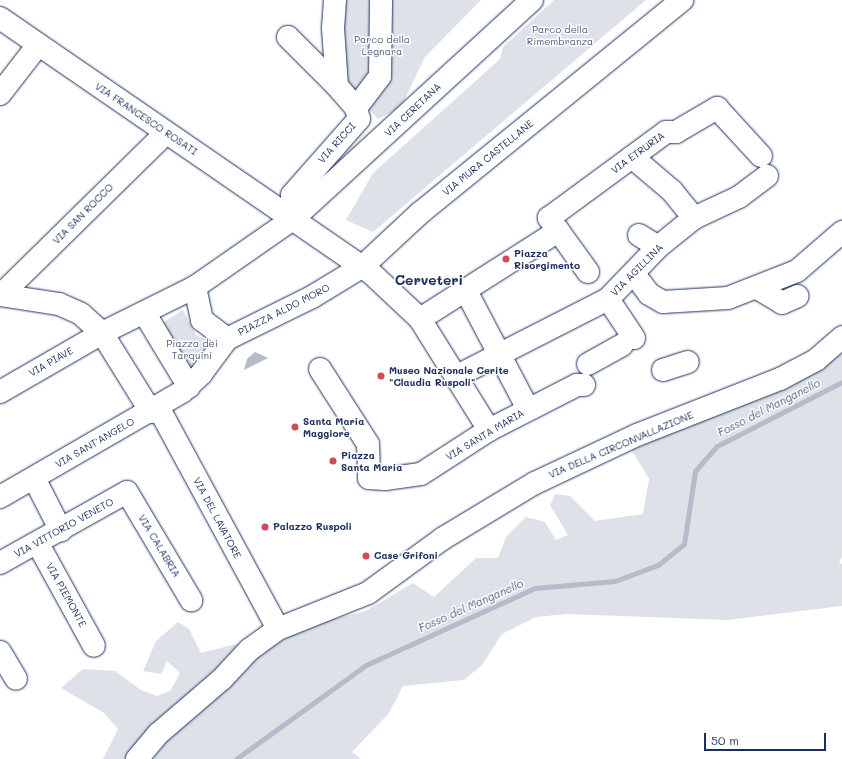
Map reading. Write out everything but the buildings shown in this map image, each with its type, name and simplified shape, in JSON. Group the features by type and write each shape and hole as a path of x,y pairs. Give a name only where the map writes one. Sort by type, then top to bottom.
{"street":[{"path":"335,0 333,28 337,86"},
{"path":"356,108 380,76 381,0"},
{"name":"VIA CERETANA","path":"293,219 532,0"},
{"name":"VIA MURA CASTELLANE","path":"363,266 420,213 682,0"},
{"name":"VIA FRANCESCO ROSATI","path":"0,18 293,219"},
{"name":"VIA RICCI","path":"288,37 337,86 356,108 359,119 292,195 293,219"},
{"path":"0,94 38,45"},
{"name":"VIA ETRURIA","path":"558,231 632,157 666,132 676,132 717,108 764,166"},
{"name":"VIA SAN ROCCO","path":"1,295 166,132"},
{"path":"632,157 664,183 694,218"},
{"name":"VIA AGILLINA","path":"457,376 500,352 570,328 608,299 634,274 658,247 694,218 738,196 764,166"},
{"path":"189,387 145,314 195,287 293,219 363,266 420,319 457,376 489,430"},
{"path":"420,319 470,298 558,231 588,272"},
{"path":"634,274 649,294 663,302 724,298 759,289 808,265 842,232"},
{"path":"639,235 658,247"},
{"name":"PIAZZA ALDO MORO","path":"189,387 227,339 312,297 363,266"},
{"path":"195,287 202,320 227,339"},
{"path":"759,289 782,303 798,296"},
{"name":"VIA DEL LAVATORE","path":"1,295 59,304 81,314 102,333 154,410 278,629"},
{"path":"470,298 500,352 528,409"},
{"name":"VIA SANTA MARIA","path":"320,369 368,444 369,478 384,479 421,474 489,430 577,385 587,369 628,342 608,299"},
{"name":"VIA PIAVE","path":"0,392 102,333 145,314"},
{"name":"VIA DELLA CIRCONVALLAZIONE","path":"137,759 158,734 222,679 249,650 278,629 368,593 442,539 535,483 637,436 780,379 816,360 842,337"},
{"path":"663,370 688,362"},
{"name":"VIA SANT'ANGELO","path":"0,497 154,410 189,387"},
{"path":"34,478 61,531"},
{"name":"VIA VITTORIO VENETO","path":"0,563 38,544 127,492"},
{"name":"VIA CALABRIA","path":"127,492 191,600"},
{"name":"VIA PIEMONTE","path":"38,544 94,646"},
{"path":"0,652 16,679"}],"green space":[{"name":"Parco della Legnara","path":"340,0 481,0 425,57 401,107 378,119 346,84"},
{"name":"Parco della Rimembranza","path":"554,0 646,0 373,232 346,220 373,173 500,59 503,47"},
{"name":"Piazza dei Tarquini","path":"183,310 196,335 213,343 191,377 159,325"},
{"path":"842,354 842,556 839,563 842,564 842,606 728,620 567,614 536,617 502,634 482,665 464,680 403,686 389,713 352,752 361,759 103,759 118,729 104,713 61,688 83,669 115,671 141,690 157,696 171,690 180,673 167,661 161,674 143,671 156,641 178,622 189,629 201,653 366,611 413,583 434,597 476,558 498,558 506,537 526,517 545,522 556,540 568,535 550,505 555,494 570,496 595,521 643,514 649,479 628,444"}],"water":[{"path":"255,352 268,358 244,370 247,359"}],"waterway":[{"name":"Fosso del Manganello","path":"236,759 366,665 535,588 615,581 658,565 684,544 695,471 717,446 842,382"}],"place":[{"name":"Piazza Risorgimento","path":"506,259"},
{"name":"Museo Nazionale Cerite \"Claudia Ruspoli\"","path":"381,376"},
{"name":"Santa Maria Maggiore","path":"295,427"},
{"name":"Piazza Santa Maria","path":"333,461"},
{"name":"Palazzo Ruspoli","path":"265,527"},
{"name":"Case Grifoni","path":"366,556"}],"district":[{"name":"Cerveteri","path":"429,280"}]}
